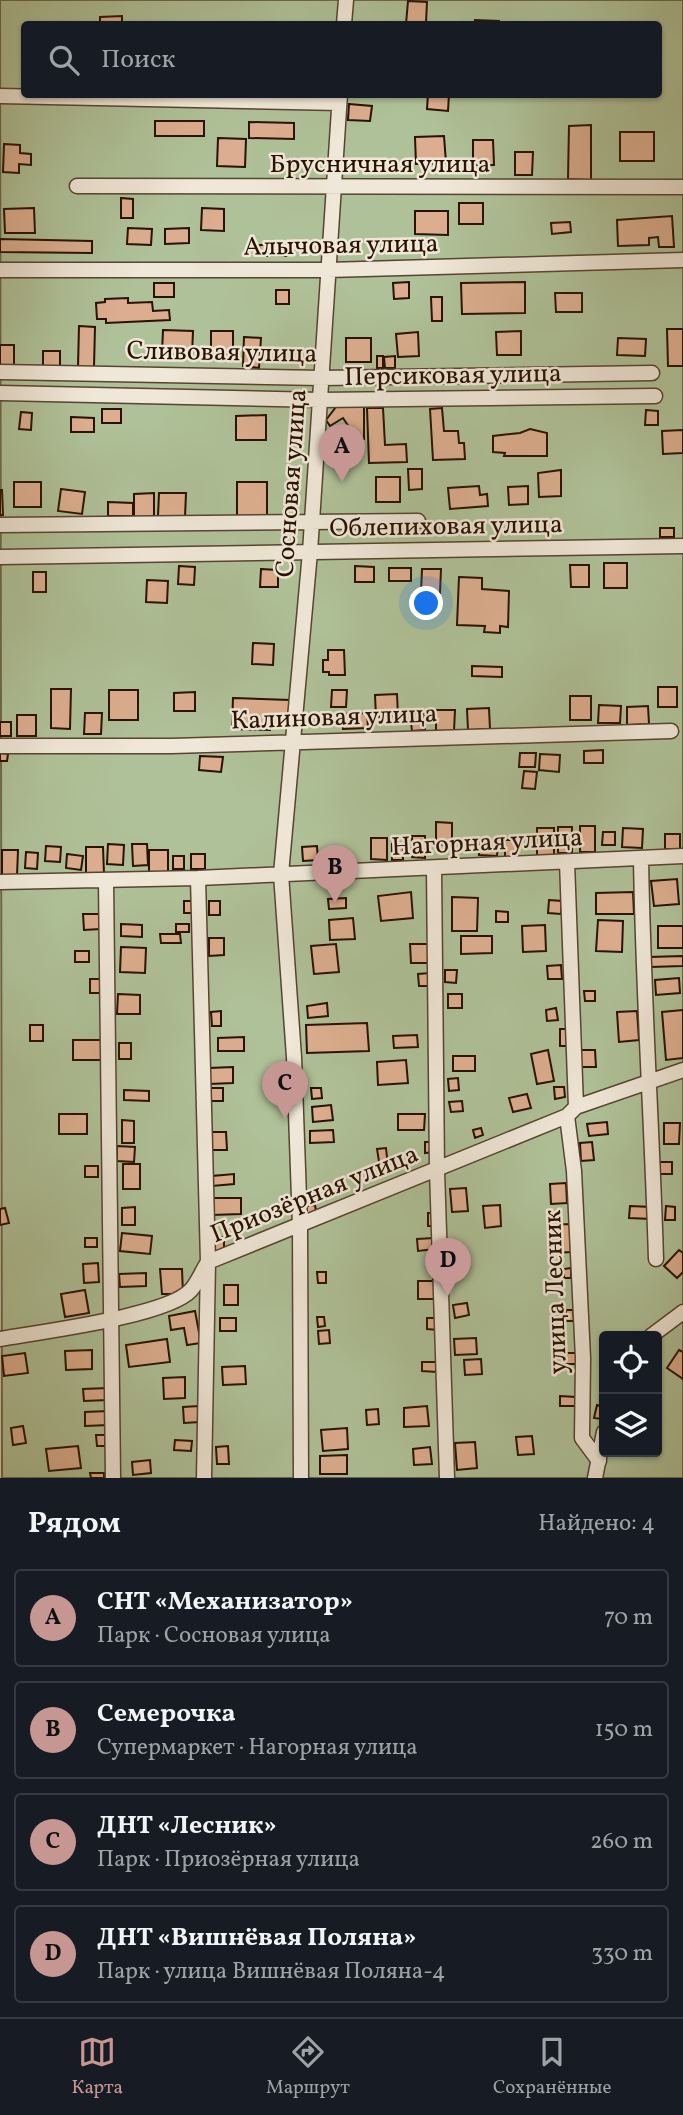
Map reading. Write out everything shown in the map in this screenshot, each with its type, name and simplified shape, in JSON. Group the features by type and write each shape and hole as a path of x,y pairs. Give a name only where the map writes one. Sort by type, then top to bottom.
{"street":[{"path":"344,21 346,0"},
{"path":"0,96 21,96"},
{"path":"226,98 339,99"},
{"name":"Сосновая улица","path":"301,1478 300,1226 294,1057 281,874 310,552 339,99"},
{"name":"Брусничная улица","path":"77,186 683,187"},
{"name":"Алычовая улица","path":"0,270 328,270 683,260"},
{"name":"Сливовая улица","path":"0,372 321,377 652,373"},
{"name":"Персиковая улица","path":"0,393 320,400 655,396"},
{"path":"0,525 418,521"},
{"name":"Облепиховая улица","path":"0,557 683,546"},
{"name":"Калиновая улица","path":"0,746 172,746 671,731"},
{"name":"Нагорная улица","path":"0,882 198,878 683,856"},
{"path":"641,858 644,998 650,1081 656,1259"},
{"name":"улица Лесник","path":"567,862 571,1112 583,1358 582,1438 598,1461"},
{"path":"435,868 437,1170 447,1478"},
{"path":"198,878 208,1262 204,1478"},
{"path":"106,881 113,1478"},
{"name":"Приозёрная улица","path":"0,1339 112,1318 171,1303 190,1291 208,1262 437,1170 571,1112 683,1070"},
{"path":"658,1331 683,1312"},
{"path":"595,1478 599,1456"}],"green space":[{"path":"0,0 683,0 683,1478 2,1478"}],"building":[{"path":"408,1 427,2 426,21 406,21"},
{"path":"122,16 122,21 100,21 100,17"},
{"path":"428,98 449,98 448,111 427,109"},
{"path":"349,104 372,106 370,121 348,120"},
{"path":"155,121 204,121 204,136 155,136"},
{"path":"249,122 294,123 294,139 249,138"},
{"path":"591,125 591,180 568,179 569,126"},
{"path":"620,132 654,132 654,161 620,161"},
{"path":"444,136 446,163 416,164 415,137"},
{"path":"218,138 246,139 245,167 217,166"},
{"path":"473,140 493,140 494,165 473,165"},
{"path":"4,144 20,145 20,153 31,154 31,165 19,164 19,173 3,172"},
{"path":"515,152 533,152 532,175 515,175"},
{"path":"121,198 133,199 133,218 121,218"},
{"path":"459,203 483,203 483,224 459,224"},
{"path":"34,208 35,233 5,233 4,209"},
{"path":"202,208 224,209 224,231 201,230"},
{"path":"415,211 448,211 448,235 415,234"},
{"path":"672,216 674,247 659,247 658,237 649,238 649,245 618,246 617,220"},
{"path":"570,222 571,232 552,234 551,223"},
{"path":"128,228 152,229 151,245 127,244"},
{"path":"189,228 189,243 165,244 165,229"},
{"path":"0,239 92,241 92,253 0,252"},
{"path":"259,245 287,245 287,256 260,256"},
{"path":"409,282 409,298 394,299 393,283"},
{"path":"525,282 525,313 462,314 461,283"},
{"path":"154,283 174,283 174,297 154,297"},
{"path":"276,290 289,290 289,304 276,304"},
{"path":"555,293 582,293 582,312 556,312"},
{"path":"431,297 442,297 442,321 432,321"},
{"path":"128,298 128,303 152,302 153,311 169,310 170,320 106,323 106,319 97,319 96,303 105,302 105,299"},
{"path":"79,326 95,327 94,367 78,367"},
{"path":"667,329 683,329 683,366 668,366"},
{"path":"163,330 193,331 192,355 162,354"},
{"path":"211,331 233,331 233,354 211,354"},
{"path":"521,331 521,355 497,355 496,332"},
{"path":"418,332 419,356 398,357 396,334"},
{"path":"244,337 261,338 259,368 243,366"},
{"path":"346,338 371,338 371,362 346,362"},
{"path":"618,338 646,339 645,356 617,355"},
{"path":"0,345 14,345 14,365 0,365"},
{"path":"43,351 60,351 60,367 43,367"},
{"path":"377,356 383,356 383,368 377,368"},
{"path":"395,356 395,368 385,368 384,357"},
{"path":"364,406 364,439 357,439 343,418 330,426 326,420 336,407"},
{"path":"367,408 383,408 385,445 406,444 407,462 369,463"},
{"path":"442,408 444,431 458,431 459,443 464,443 465,459 433,460 430,409"},
{"path":"102,409 121,409 121,423 102,423"},
{"path":"646,410 658,411 658,425 645,425"},
{"path":"21,412 32,413 31,430 19,429"},
{"path":"266,415 266,440 236,440 236,416"},
{"path":"71,417 94,418 94,432 71,432"},
{"path":"530,429 547,433 547,456 504,456 505,453 493,452 493,436"},
{"path":"683,430 683,453 663,454 662,431"},
{"path":"408,469 422,469 422,489 409,490"},
{"path":"561,470 561,496 539,497 538,473"},
{"path":"376,477 400,477 400,502 376,502"},
{"path":"14,482 41,482 41,507 14,507"},
{"path":"237,482 267,482 267,516 237,517"},
{"path":"479,486 480,495 487,494 488,506 450,509 448,488"},
{"path":"528,486 528,504 509,505 508,487"},
{"path":"61,489 85,492 82,514 58,511"},
{"path":"2,490 3,515 0,515"},
{"path":"154,493 154,518 134,518 134,494"},
{"path":"159,493 186,493 185,517 158,516"},
{"path":"108,502 133,503 133,516 108,516"},
{"path":"660,528 674,528 674,537 660,537"},
{"path":"604,563 627,563 627,588 604,588"},
{"path":"570,565 589,565 589,587 571,587"},
{"path":"179,566 195,567 194,585 178,584"},
{"path":"355,566 374,567 374,582 355,582"},
{"path":"389,568 411,568 411,581 389,581"},
{"path":"261,569 278,570 278,587 260,587"},
{"path":"422,569 441,569 440,593 421,593"},
{"path":"33,572 46,572 46,592 33,592"},
{"path":"459,577 482,578 482,589 509,591 508,627 500,626 500,633 484,632 485,626 457,625"},
{"path":"147,580 168,581 167,603 146,602"},
{"path":"253,643 274,644 273,665 252,664"},
{"path":"328,650 344,650 345,675 329,675 329,672 323,672 323,660 328,660"},
{"path":"472,666 502,667 502,677 472,676"},
{"path":"658,687 677,687 677,707 658,707"},
{"path":"51,689 71,689 70,729 51,728"},
{"path":"109,690 138,690 138,720 109,720"},
{"path":"332,690 347,690 346,707 331,707"},
{"path":"195,692 195,711 174,711 174,693"},
{"path":"397,694 398,716 376,717 375,695"},
{"path":"570,696 591,696 591,720 570,720"},
{"path":"233,698 290,700 290,714 271,714 270,730 232,729"},
{"path":"599,705 621,706 620,723 598,723"},
{"path":"648,706 649,724 627,725 627,707"},
{"path":"489,708 490,729 468,730 467,709"},
{"path":"436,710 455,710 454,731 436,731"},
{"path":"85,713 102,713 101,734 84,734"},
{"path":"367,713 368,728 343,729 343,714"},
{"path":"424,713 425,730 412,731 410,714"},
{"path":"17,715 36,715 36,736 17,736"},
{"path":"0,722 11,722 11,736 0,736"},
{"path":"603,750 603,763 584,763 584,751"},
{"path":"0,753 8,754 7,761 0,761"},
{"path":"520,753 536,753 535,767 519,767"},
{"path":"540,754 560,755 559,772 539,770"},
{"path":"200,756 223,757 221,772 199,770"},
{"path":"524,771 537,772 535,789 522,788"},
{"path":"436,822 452,823 452,845 436,845"},
{"path":"580,826 595,826 595,852 580,852"},
{"path":"558,827 572,827 572,853 558,853"},
{"path":"537,828 554,828 554,857 537,857"},
{"path":"623,828 643,829 642,848 622,847"},
{"path":"603,832 615,832 615,845 602,845"},
{"path":"665,834 680,834 680,849 665,849"},
{"path":"412,836 425,836 425,858 412,857"},
{"path":"371,838 387,838 387,860 371,859"},
{"path":"480,840 498,841 497,856 479,855"},
{"path":"505,840 518,840 518,857 505,857"},
{"path":"108,844 124,845 123,865 107,864"},
{"path":"132,844 147,844 148,865 133,866"},
{"path":"392,844 403,845 403,860 392,860"},
{"path":"46,846 61,847 60,862 45,861"},
{"path":"317,846 318,860 303,861 302,847"},
{"path":"86,847 103,847 104,874 86,874"},
{"path":"2,850 18,850 17,876 2,875"},
{"path":"149,850 168,850 168,873 149,873"},
{"path":"26,852 38,853 37,869 25,868"},
{"path":"67,854 83,856 81,870 66,868"},
{"path":"191,854 205,854 205,869 191,869"},
{"path":"173,856 184,856 184,869 173,869"},
{"path":"677,879 679,904 654,906 651,881"},
{"path":"411,892 413,918 381,921 378,896"},
{"path":"633,892 634,914 596,914 596,893"},
{"path":"452,897 478,898 477,931 452,931"},
{"path":"346,898 346,908 329,909 328,899"},
{"path":"549,900 562,901 561,914 548,913"},
{"path":"184,901 194,901 194,913 184,913"},
{"path":"209,901 220,901 220,915 209,915"},
{"path":"496,911 508,912 508,922 496,922"},
{"path":"83,914 100,914 100,929 84,930"},
{"path":"353,918 355,939 330,940 329,920"},
{"path":"598,920 623,921 622,952 596,951"},
{"path":"121,924 142,925 142,937 121,936"},
{"path":"176,924 189,924 189,932 176,932"},
{"path":"545,925 546,951 523,952 522,926"},
{"path":"658,926 683,926 683,948 658,948"},
{"path":"160,934 180,934 181,943 161,943"},
{"path":"461,936 492,936 492,953 461,954"},
{"path":"209,938 224,938 224,955 209,956"},
{"path":"336,944 339,972 314,974 311,946"},
{"path":"410,944 428,944 428,963 411,963"},
{"path":"121,947 146,948 145,973 120,972"},
{"path":"75,951 89,951 89,962 75,962"},
{"path":"683,956 683,966 650,967 649,957"},
{"path":"561,965 562,979 548,979 547,966"},
{"path":"445,970 457,970 456,983 445,982"},
{"path":"430,973 430,986 419,986 418,974"},
{"path":"679,978 680,993 656,995 655,980"},
{"path":"90,979 102,979 102,993 90,993"},
{"path":"584,991 595,991 595,1001 585,1001"},
{"path":"118,994 140,995 140,1014 117,1014"},
{"path":"448,994 462,994 462,1008 448,1008"},
{"path":"327,1003 328,1016 308,1018 307,1006"},
{"path":"556,1008 558,1020 547,1021 546,1010"},
{"path":"683,1010 683,1058 666,1060 662,1012"},
{"path":"221,1011 221,1026 212,1026 211,1012"},
{"path":"637,1011 639,1040 619,1042 617,1012"},
{"path":"367,1023 369,1051 307,1053 306,1025"},
{"path":"30,1025 43,1025 43,1041 30,1041"},
{"path":"560,1029 567,1029 568,1046 560,1046"},
{"path":"417,1035 418,1047 394,1048 393,1036"},
{"path":"244,1037 244,1051 218,1051 218,1038"},
{"path":"73,1040 101,1040 101,1060 73,1060"},
{"path":"119,1043 131,1043 131,1059 119,1059"},
{"path":"548,1050 554,1081 537,1084 531,1054"},
{"path":"581,1050 595,1050 596,1067 581,1067"},
{"path":"453,1056 475,1056 475,1071 453,1071"},
{"path":"406,1060 408,1083 378,1085 377,1062"},
{"path":"233,1067 233,1083 209,1084 209,1068"},
{"path":"289,1074 290,1085 276,1086 275,1075"},
{"path":"458,1078 459,1090 449,1091 448,1079"},
{"path":"554,1087 564,1087 565,1097 555,1099"},
{"path":"209,1088 223,1088 223,1101 209,1101"},
{"path":"311,1088 321,1088 322,1098 312,1099"},
{"path":"124,1090 149,1091 149,1101 124,1100"},
{"path":"527,1094 531,1108 513,1112 509,1098"},
{"path":"462,1101 463,1111 451,1112 449,1102"},
{"path":"331,1105 333,1120 313,1122 312,1107"},
{"path":"59,1114 87,1114 87,1134 59,1134"},
{"path":"398,1114 425,1114 424,1130 398,1130"},
{"path":"122,1120 134,1121 134,1143 122,1143"},
{"path":"607,1122 608,1134 589,1136 587,1124"},
{"path":"664,1123 680,1123 679,1144 664,1144"},
{"path":"481,1128 483,1135 475,1138 473,1130"},
{"path":"333,1130 334,1142 310,1143 310,1131"},
{"path":"211,1132 226,1132 227,1150 211,1150"},
{"path":"425,1142 433,1142 433,1152 425,1153"},
{"path":"592,1142 594,1160 581,1161 580,1143"},
{"path":"117,1146 135,1147 134,1162 117,1161"},
{"path":"386,1148 388,1167 380,1168 377,1149"},
{"path":"660,1162 672,1162 672,1174 660,1174"},
{"path":"123,1164 140,1164 140,1189 123,1189"},
{"path":"85,1166 98,1166 98,1177 85,1177"},
{"path":"234,1174 234,1184 212,1186 212,1176"},
{"path":"566,1183 567,1203 551,1204 550,1184"},
{"path":"466,1188 468,1211 452,1212 450,1189"},
{"path":"212,1198 241,1198 241,1214 212,1215"},
{"path":"315,1205 317,1217 308,1219 306,1206"},
{"path":"500,1205 501,1226 485,1228 483,1206"},
{"path":"630,1206 652,1207 651,1219 629,1218"},
{"path":"666,1206 675,1207 675,1220 665,1220"},
{"path":"135,1207 135,1225 122,1225 122,1208"},
{"path":"5,1208 9,1223 0,1225 0,1209"},
{"path":"428,1213 435,1213 436,1226 428,1226"},
{"path":"570,1224 571,1252 553,1253 551,1225"},
{"path":"122,1233 152,1236 150,1254 120,1251"},
{"path":"214,1237 224,1237 224,1251 214,1251"},
{"path":"85,1238 97,1238 97,1247 85,1247"},
{"path":"434,1238 435,1249 418,1251 417,1239"},
{"path":"679,1250 683,1253 683,1272 677,1278 664,1266"},
{"path":"450,1256 461,1256 461,1269 450,1269"},
{"path":"98,1263 99,1282 84,1283 83,1264"},
{"path":"571,1268 571,1278 564,1278 564,1269"},
{"path":"160,1269 182,1269 183,1294 162,1294"},
{"path":"317,1272 326,1272 326,1283 318,1283"},
{"path":"146,1273 146,1286 120,1287 119,1274"},
{"path":"418,1281 435,1281 435,1299 418,1299"},
{"path":"224,1285 238,1285 238,1305 224,1305"},
{"path":"85,1290 89,1313 65,1317 61,1294"},
{"path":"467,1303 469,1315 455,1318 453,1305"},
{"path":"566,1310 573,1310 574,1321 566,1321"},
{"path":"195,1311 201,1343 187,1345 184,1328 171,1330 169,1316"},
{"path":"317,1317 324,1317 325,1326 318,1327"},
{"path":"220,1318 236,1318 236,1331 220,1331"},
{"path":"427,1318 439,1318 438,1330 427,1329"},
{"path":"329,1330 330,1343 319,1344 318,1331"},
{"path":"476,1338 477,1354 455,1355 454,1339"},
{"path":"167,1339 170,1362 129,1367 126,1345"},
{"path":"92,1350 92,1369 66,1370 65,1351"},
{"path":"679,1350 683,1352 683,1379 667,1368"},
{"path":"25,1353 28,1373 4,1376 2,1356"},
{"path":"562,1353 577,1353 577,1364 562,1364"},
{"path":"481,1359 482,1374 465,1375 464,1360"},
{"path":"422,1362 437,1362 437,1372 422,1371"},
{"path":"245,1366 246,1384 223,1385 222,1367"},
{"path":"185,1377 185,1398 164,1399 163,1378"},
{"path":"108,1388 108,1400 84,1401 83,1389"},
{"path":"560,1396 576,1397 576,1406 560,1406"},
{"path":"597,1405 599,1406 599,1419 594,1418"},
{"path":"199,1406 200,1422 184,1423 183,1407"},
{"path":"427,1406 429,1426 404,1427 404,1408"},
{"path":"378,1409 379,1424 367,1425 366,1410"},
{"path":"108,1411 109,1425 85,1426 85,1412"},
{"path":"23,1426 26,1443 13,1445 11,1428"},
{"path":"347,1428 348,1449 323,1451 321,1430"},
{"path":"96,1435 105,1435 105,1446 97,1446"},
{"path":"532,1436 534,1454 518,1455 516,1437"},
{"path":"175,1440 192,1441 191,1451 174,1450"},
{"path":"475,1442 477,1468 457,1470 455,1443"},
{"path":"78,1446 81,1468 49,1471 46,1449"},
{"path":"228,1446 229,1464 217,1464 216,1447"},
{"path":"430,1447 432,1464 414,1465 413,1449"},
{"path":"347,1455 347,1474 320,1474 320,1456"},
{"path":"150,1460 151,1473 133,1475 132,1462"},
{"path":"90,1473 104,1473 104,1478 91,1478"}],"place":[{"name":"СНТ «Механизатор»","path":"342,482"},
{"name":"Семерочка","path":"335,903"},
{"name":"ДНТ «Лесник»","path":"285,1119"},
{"name":"ДНТ «Вишнёвая Поляна»","path":"448,1296"}]}
